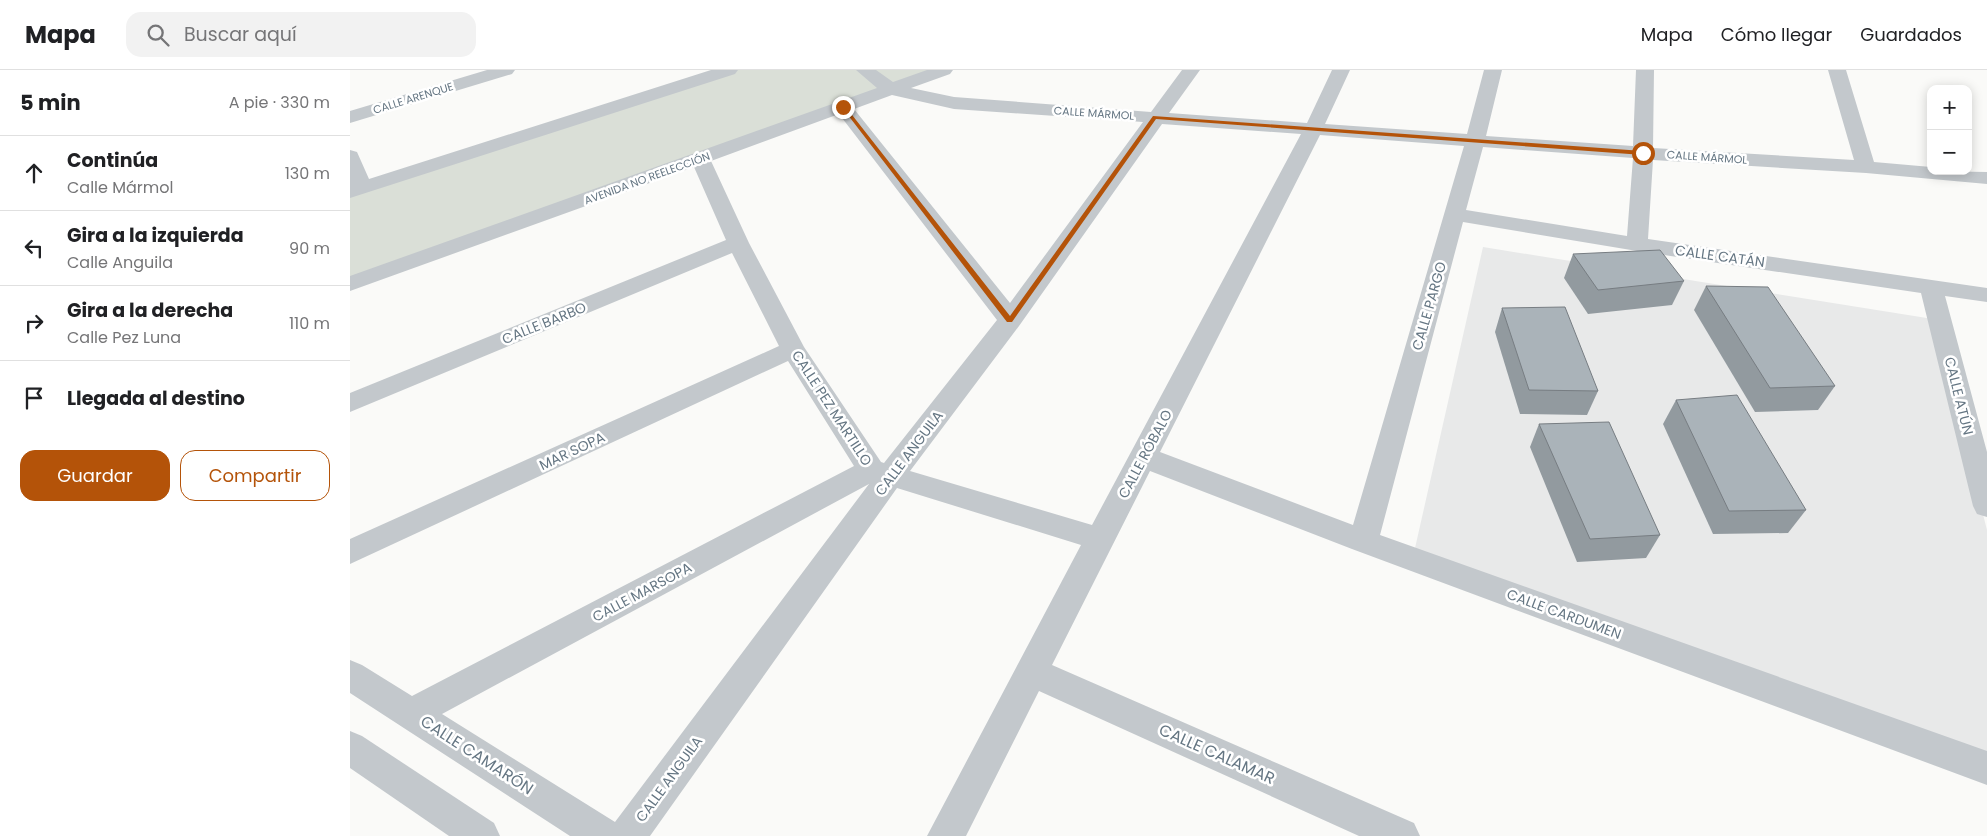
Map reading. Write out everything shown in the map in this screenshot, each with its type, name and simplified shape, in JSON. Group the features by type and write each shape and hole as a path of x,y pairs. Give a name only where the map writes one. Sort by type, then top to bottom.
{"street":[{"name":"CALLE ARENQUE","path":"350,102 462,70"},
{"name":"CALLE ARENQUE","path":"350,117 506,70"},
{"path":"350,156 356,190 729,70"},
{"path":"865,70 890,89"},
{"name":"AVENIDA NO REELECCIÓN","path":"350,284 944,70"},
{"name":"CALLE ANGUILA","path":"628,836 881,473 1010,320 1191,70"},
{"name":"CALLE RÓBALO","path":"946,836 1033,672 1100,539 1314,128 1341,70"},
{"name":"CALLE PARGO","path":"1363,541 1476,140 1493,70"},
{"path":"1638,244 1645,70"},
{"path":"1836,70 1866,167"},
{"name":"CALLE MÁRMOL","path":"890,89 954,103 1643,153 1866,167 1987,178"},
{"path":"843,107 1010,320"},
{"name":"CALLE PEZ MARTILLO","path":"700,159 738,243 793,349 881,473"},
{"name":"CALLE CATÁN","path":"1454,214 1638,244 1987,295"},
{"name":"CALLE BARBO","path":"350,403 738,243"},
{"name":"CALLE ATÚN","path":"1930,286 1987,506"},
{"name":"MAR SOPA","path":"350,552 793,349"},
{"name":"CALLE CARDUMEN","path":"1143,457 1363,541 1987,768"},
{"path":"881,473 1100,539"},
{"name":"CALLE MARSOPA","path":"412,713 881,473"},
{"name":"CALLE CALAMAR","path":"1033,672 1401,836"},
{"name":"CALLE CAMARÓN","path":"350,675 603,836"},
{"path":"350,748 481,836"}],"shaded area":[{"path":"729,70 944,70 350,284 350,192"},
{"path":"1483,247 1933,319 1987,530 1987,757 1413,557"}],"building":[{"path":"1660,250 1684,281 1598,290 1573,254"},
{"path":"1706,286 1768,287 1835,386 1770,388"},
{"path":"1565,307 1598,391 1529,390 1502,308"},
{"path":"1737,395 1806,510 1729,511 1676,400"},
{"path":"1609,422 1660,535 1590,539 1539,424"}],"route":[{"path":"843,107 1010,320 1155,118 1643,153"}]}
